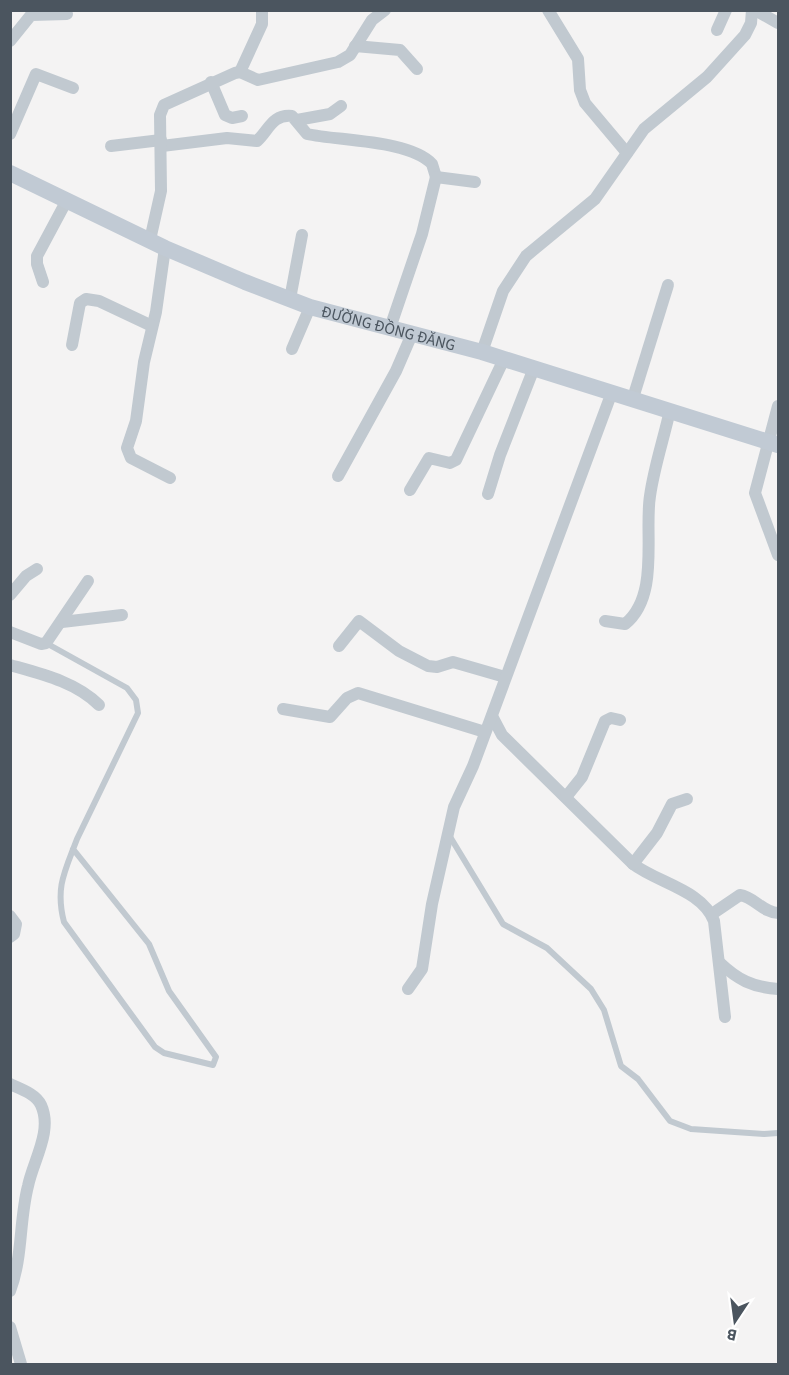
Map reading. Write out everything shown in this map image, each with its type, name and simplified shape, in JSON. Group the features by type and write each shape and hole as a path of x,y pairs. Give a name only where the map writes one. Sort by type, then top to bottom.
{"main road":[{"name":"ĐƯỜNG ĐỒNG ĐĂNG","path":"10,173 165,248 310,307 482,352 774,443"}],"street":[{"path":"240,72 262,24 262,10"},
{"path":"150,240 161,191 160,115 164,105 211,82 240,72 258,80 345,59 372,20 385,10"},
{"path":"548,10 578,59 580,90 585,103 627,153"},
{"path":"717,30 726,10"},
{"path":"482,352 503,291 526,256 594,199 644,129 693,91 745,35 751,23 753,10 778,23"},
{"path":"10,41 31,15 67,14"},
{"path":"355,46 400,50 417,69"},
{"path":"10,134 36,74 73,88"},
{"path":"211,82 225,115 242,116"},
{"path":"111,146 201,143 227,138 257,141 275,119 286,115 297,120 330,114 341,106"},
{"path":"297,120 304,132 310,135 363,140 418,154 432,164 436,177 422,234 390,328"},
{"path":"436,177 475,182"},
{"path":"44,282 36,264 37,256 67,200"},
{"path":"290,299 302,235"},
{"path":"165,248 144,362 136,421 127,448 131,458 170,478"},
{"path":"633,398 668,285"},
{"path":"72,345 80,303 86,299 99,301 152,326"},
{"path":"292,349 310,307"},
{"path":"338,476 399,366 412,334"},
{"path":"410,490 429,458 450,463 456,460 504,359"},
{"path":"488,494 500,455 534,368"},
{"path":"408,989 422,969 432,904 454,807 492,716 612,392"},
{"path":"778,406 774,443 754,494 778,555"},
{"path":"605,621 625,624 641,599 647,570 650,496 670,410"},
{"path":"10,595 26,576 37,569"},
{"path":"10,632 41,644 46,643 88,581"},
{"path":"62,622 122,615"},
{"path":"339,646 359,621 399,651 428,666 436,668 453,662 505,677"},
{"path":"10,665 82,690 99,705"},
{"path":"284,709 330,717 347,698 358,693 485,732"},
{"path":"492,716 502,735 633,864 651,877 693,896 712,914 725,1017"},
{"path":"566,798 582,777 604,721 611,718 620,720"},
{"path":"633,864 657,832 672,804 687,799"},
{"path":"712,914 740,894 771,913 778,913"},
{"path":"10,916 16,924 14,934 10,937"},
{"path":"719,962 743,982 756,987 778,989"},
{"path":"10,1084 36,1098 41,1105 44,1127 41,1145 28,1186 20,1259 10,1291"},
{"path":"10,1327 21,1365"}],"lane":[{"path":"46,643 127,688 138,705 138,713 73,849 58,891 64,922 154,1047 164,1053 213,1065 216,1057 169,991 149,944 73,849"},
{"path":"449,835 503,924 547,948 591,989 604,1010 621,1066 638,1079 670,1121 691,1129 778,1133"}]}
